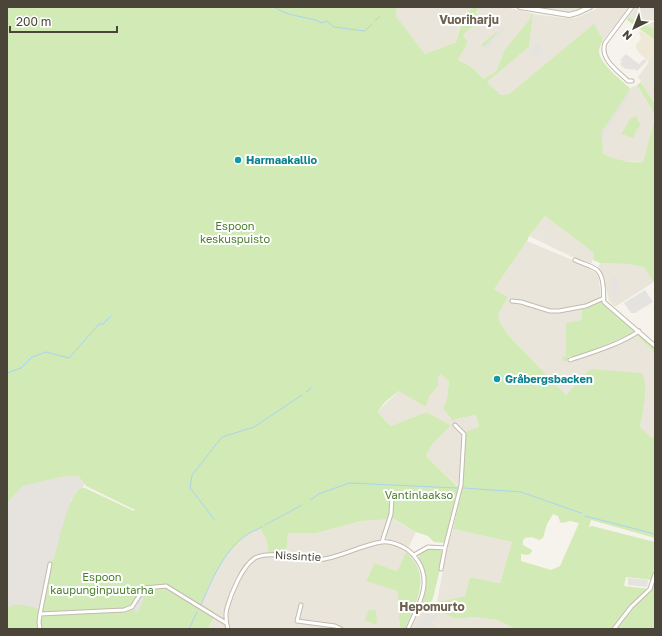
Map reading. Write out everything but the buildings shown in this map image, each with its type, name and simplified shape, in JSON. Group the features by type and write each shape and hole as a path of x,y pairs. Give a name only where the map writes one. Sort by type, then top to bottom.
{"street":[{"path":"520,7 569,15 587,8"},
{"path":"632,7 603,47 606,59 628,81 632,81"},
{"path":"575,260 598,269 600,272 604,298 607,305 655,346"},
{"path":"512,301 521,302 550,311 559,311 586,306 604,298"},
{"path":"570,360 588,354 639,331"},
{"path":"441,569 461,485 463,465 464,434 455,425"},
{"path":"382,542 391,514 392,497"},
{"name":"Nissintie","path":"228,629 226,623 227,608 246,566 256,558 268,555 317,560 382,542 396,544 414,555"},
{"path":"408,629 421,598 425,584 422,569 414,555 428,547 445,548"},
{"path":"40,629 40,614 50,564"},
{"path":"614,629 631,607 650,589 655,574"},
{"path":"40,614 124,610 132,607 144,588 166,586 226,623"},
{"path":"301,605 297,621 335,626 341,629"}],"shaded area":[{"path":"397,7 474,7 462,17 456,42 425,54 396,16"},
{"path":"476,7 505,7 531,13 530,19 505,49 496,71 484,79 470,66 458,60 468,42 463,35 472,27 478,9"},
{"path":"530,7 583,7 575,11 567,12"},
{"path":"600,7 629,7 603,40 594,25 509,94 501,95 487,82 529,47 533,14 576,18"},
{"path":"636,7 655,7 655,29 628,17"},
{"path":"638,7 655,7 655,13 638,9"},
{"path":"504,26 506,28 487,50 484,47"},
{"path":"641,31 655,40 655,53 649,62 636,48 636,45 641,39 639,32"},
{"path":"538,44 544,52 536,58 531,51"},
{"path":"655,53 655,104 638,77"},
{"path":"626,54 639,64 644,59 647,61 637,71 634,69 625,69 620,64 622,62 620,60"},
{"path":"637,85 654,113 654,121 643,162 620,161 603,154 602,132 630,88"},
{"path":"628,93 630,95 605,133 604,142 602,142 602,132"},
{"path":"545,216 594,253 591,266 529,236"},
{"path":"527,241 570,259 596,273 599,279 601,302 582,309 582,320 566,347 567,357 570,356 574,358 633,333 651,349 655,356 655,438 652,438 640,427 645,388 590,369 566,395 508,335 500,323 498,314 508,297 494,289"},
{"path":"600,263 627,264 644,267 654,282 615,307 609,301 602,273 598,268"},
{"path":"610,276 617,277 620,293 617,294 618,300 614,301"},
{"path":"645,290 653,302 635,313 631,313 624,303"},
{"path":"441,374 449,382 447,399 443,408 456,419 476,415 479,428 465,432 463,484 461,489 426,456 431,446 451,425 426,412 391,426 378,411 399,391 429,396 438,386 438,377"},
{"path":"78,476 84,484 83,488 77,490 71,500 54,558 50,564 41,610 7,608 7,503 21,486 62,477"},
{"path":"393,519 416,532 397,571 374,563 366,580 397,591 400,629 208,629 216,613 201,605 211,581 227,554 245,536 260,528 267,541 268,553 286,555 288,533 317,533 361,521"},
{"path":"453,529 512,542 500,583 471,577 465,596 437,602 447,549"},
{"path":"628,578 648,580 647,587 628,585"},
{"path":"138,595 144,598 138,612 132,609"},
{"path":"435,609 456,619 473,617 497,620 515,629 411,629 418,613"},
{"path":"428,612 432,616 436,613 438,615 431,622 435,626 435,629 414,629 419,621 421,623 422,622 421,620"}],"green space":[{"name":"Espoon keskuspuisto","path":"7,7 397,7 396,16 425,54 456,42 461,24 457,22 459,18 476,7 478,9 476,13 479,18 474,27 463,35 468,42 458,60 470,66 484,79 496,71 505,49 530,19 531,13 533,14 529,47 487,82 501,95 509,94 594,24 603,40 599,52 600,57 607,67 630,88 602,132 603,154 627,161 643,162 654,121 654,113 637,85 641,82 655,104 655,284 644,267 627,264 600,263 593,260 594,253 545,216 529,236 494,289 508,297 498,314 500,323 508,335 566,395 590,369 641,373 644,377 645,399 640,427 652,438 655,438 655,538 591,520 589,527 592,526 655,542 655,562 652,580 626,577 624,586 650,589 655,574 655,629 515,629 497,620 473,617 456,619 435,609 434,606 437,602 465,596 470,577 500,583 512,542 453,529 463,484 465,432 479,427 476,415 453,421 443,408 447,399 449,382 441,374 438,377 438,386 429,396 426,407 399,391 385,402 378,411 391,426 426,412 451,425 431,446 426,456 459,488 445,543 434,542 428,536 416,532 394,519 361,521 317,533 288,533 286,555 268,553 267,541 260,528 245,536 227,554 211,581 201,604 216,613 208,629 7,629 7,608 19,605 40,609 50,564 54,558 70,503 78,490 85,488 134,511 135,510 86,486 78,476 62,477 22,486 7,503","holes":["553,514 558,516 560,522 562,523 570,521 579,523 560,566 551,570 521,561 521,554 528,555 532,550 523,545 523,540 525,538 532,537 539,540 543,538 547,524"]},
{"path":"628,17 655,29 655,40 627,20"},
{"path":"496,32 498,33 484,47 481,45"},
{"path":"636,116 640,125 636,130 634,138 621,134 631,118"},
{"path":"601,302 633,328 633,333 574,358 570,356 568,357 568,360 563,362 562,357 566,356 566,323 582,320 582,309"},
{"path":"639,334 655,348 655,356 651,349 636,335"},
{"path":"434,548 440,549 444,553 433,598 430,604 418,609 426,582 425,572 419,560 419,555 420,552"},
{"path":"406,552 414,561 419,570 420,589 414,609 405,629 400,629 397,591 366,581 374,563 397,571"},
{"path":"369,610 376,610 377,625 365,620"}],"waterway":[{"path":"274,7 284,13 295,16 322,23 327,21 334,27 365,31 372,24"},
{"path":"375,21 380,16"},
{"path":"7,373 21,368 32,357 46,352 69,358 99,324 103,324 111,316"},
{"path":"306,392 311,388"},
{"path":"214,519 190,488 192,475 222,437 254,427 302,395"},
{"path":"310,500 319,494 349,483 457,488"},
{"path":"463,488 521,492 581,513"},
{"path":"265,525 302,505"},
{"path":"585,516 655,534"},
{"path":"201,605 224,558 237,542 249,533 262,527"},
{"path":"189,629 197,612"}],"place":[{"name":"Harmaakallio","path":"238,160"},
{"name":"Gråbergsbacken","path":"497,379"}],"district":[{"name":"Vuoriharju","path":"469,20"},
{"name":"Hepomurto","path":"432,607"}],"park label":[{"name":"Vantinlaakso","path":"419,495"},
{"name":"Espoon kaupunginpuutarha","path":"102,583"}]}
